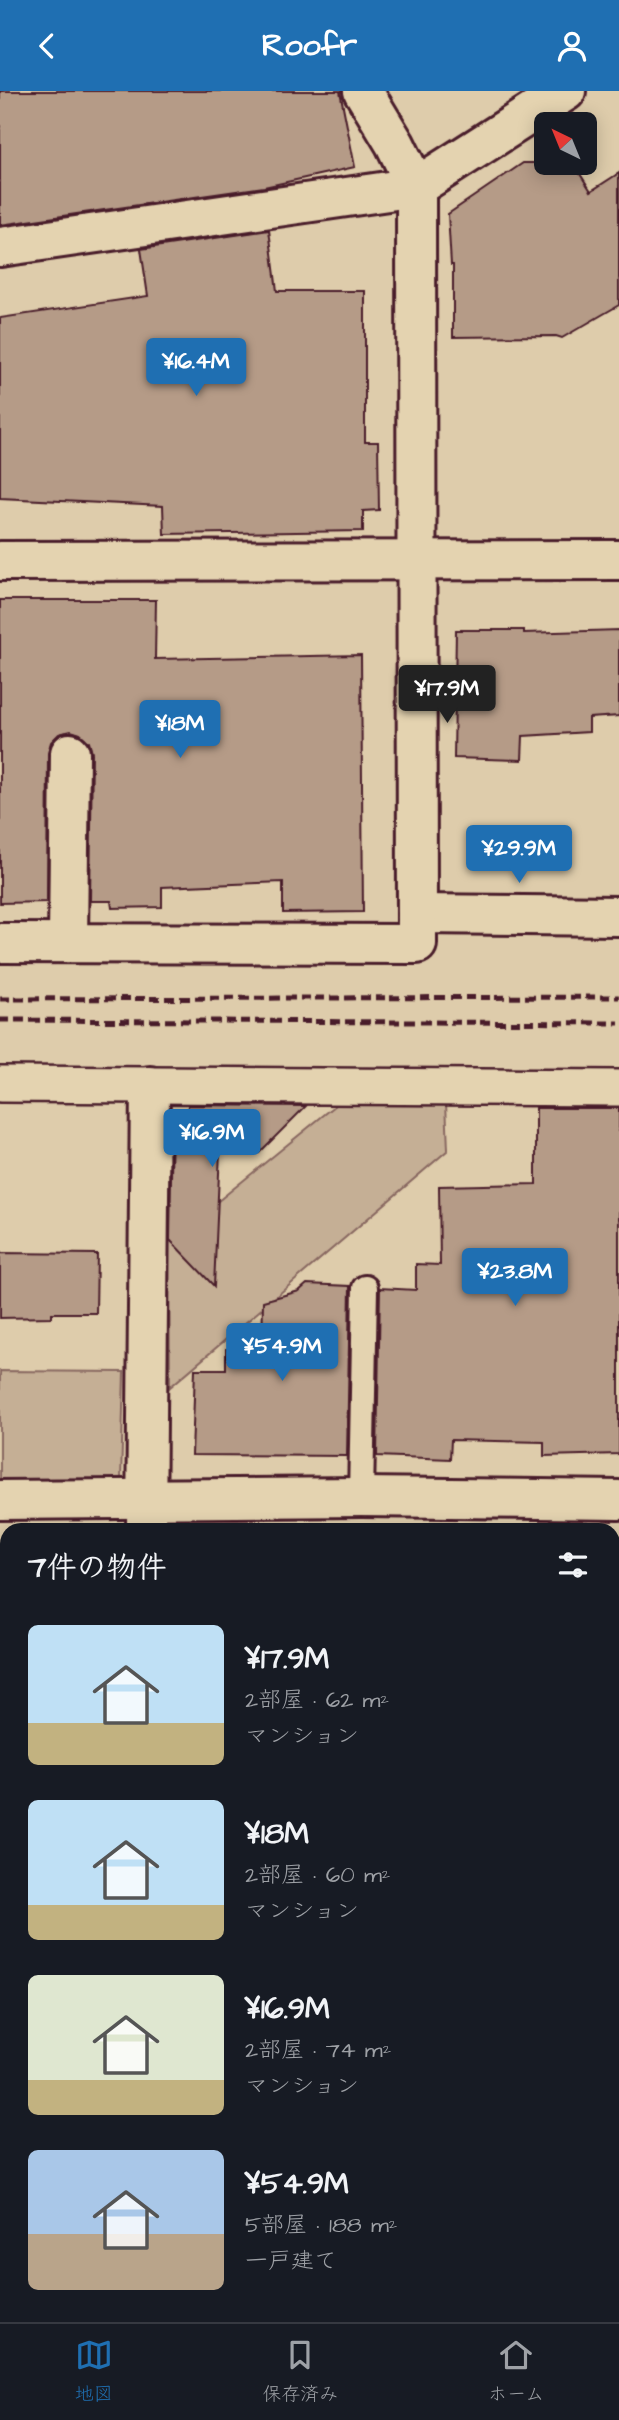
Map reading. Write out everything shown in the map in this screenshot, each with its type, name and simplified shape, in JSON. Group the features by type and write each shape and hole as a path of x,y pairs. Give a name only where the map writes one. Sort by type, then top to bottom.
{"street":[{"path":"0,943 417,944 416,187 363,91"},
{"path":"0,247 416,187 566,91"},
{"path":"0,561 619,560"},
{"path":"68,943 70,753"},
{"path":"418,914 619,916"},
{"path":"0,1084 619,1088"},
{"path":"146,1514 150,1086"},
{"path":"0,1500 146,1514 361,1497 619,1500"}],"lane":[{"path":"361,1497 365,1288"}],"shaded area":[{"path":"341,1101 446,1102 448,1150 170,1387 169,1241"},
{"path":"0,1371 124,1372 121,1480 0,1479"}],"building":[{"path":"0,91 340,91 355,167 264,187 0,225"},
{"path":"523,163 534,163 534,175 581,175 591,191 619,173 619,305 562,338 453,337 453,265 448,214"},
{"path":"269,230 277,291 365,291 365,442 378,442 379,510 363,511 363,531 164,534 163,506 0,498 0,318 148,296 141,249"},
{"path":"0,600 156,600 155,659 361,655 363,912 283,913 283,882 162,887 162,907 112,908 111,901 90,901 92,753 89,742 80,734 71,731 59,734 51,742 48,753 47,902 0,903"},
{"path":"456,630 524,630 524,633 619,630 619,716 589,718 589,732 523,736 522,760 454,758"},
{"path":"188,1105 306,1106 259,1153 220,1151 214,1286 170,1240 172,1118 188,1118"},
{"path":"536,1108 619,1108 619,1454 544,1456 544,1442 451,1440 450,1459 377,1456 380,1288 416,1290 416,1264 440,1265 439,1186 536,1184"},
{"path":"0,1253 97,1254 96,1313 52,1313 52,1317 0,1318"},
{"path":"307,1284 350,1286 347,1456 192,1455 195,1369 226,1369 226,1349 262,1349 263,1301 299,1291"}],"railway":[{"path":"0,999 619,997"},
{"path":"0,1020 619,1023"}]}
